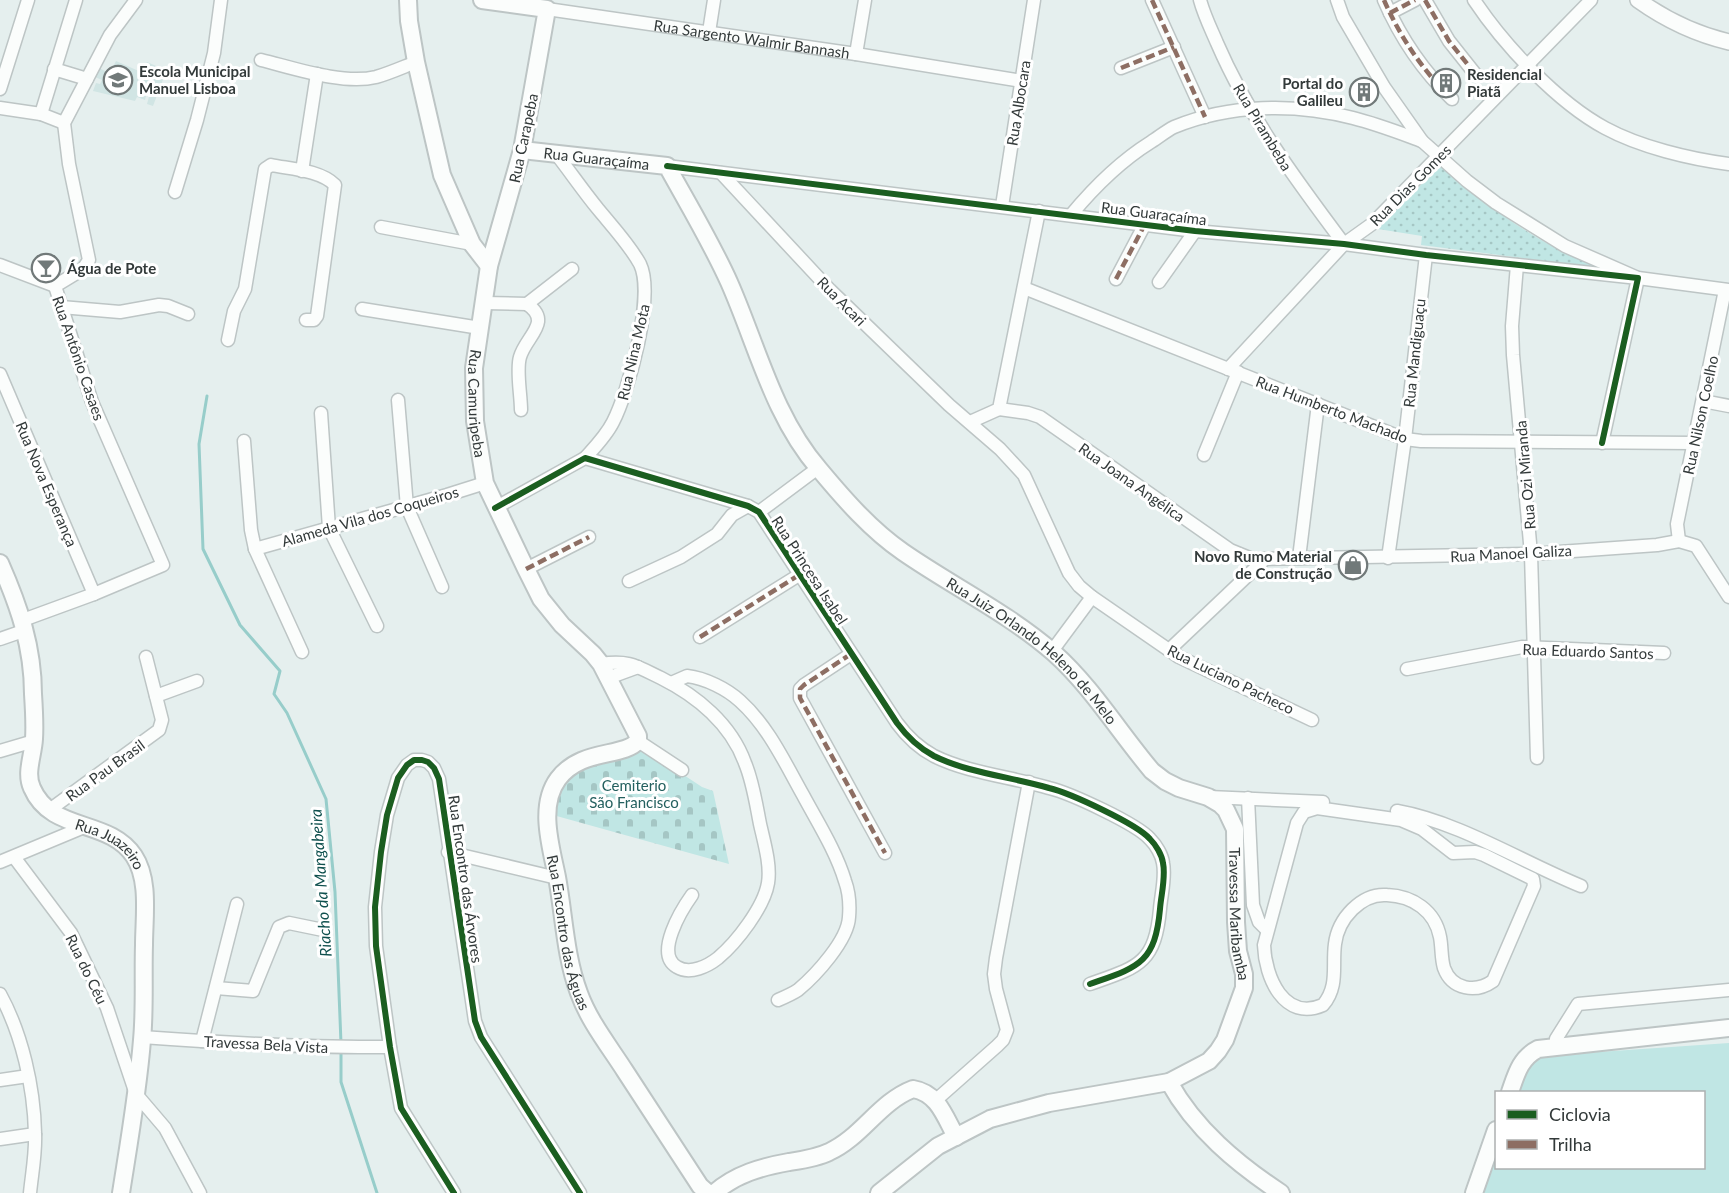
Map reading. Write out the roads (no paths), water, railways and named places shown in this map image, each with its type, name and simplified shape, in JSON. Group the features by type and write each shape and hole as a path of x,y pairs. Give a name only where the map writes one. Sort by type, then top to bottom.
{"main road":[{"path":"408,0 416,62 442,175 472,244 489,266"},
{"name":"Rua Sargento Walmir Bannash","path":"482,0 556,6"},
{"name":"Rua Carapeba","path":"489,266 522,150 556,6"},
{"name":"Rua Guaraçaíma","path":"522,150 667,166"},
{"name":"Rua Juiz Orlando Heleno de Melo","path":"667,166 729,281 761,359 774,398 787,423 818,468 879,534 902,552 1008,618 1052,651 1085,685 1152,771 1165,782 1208,797"},
{"name":"Rua Camuripeba","path":"489,266 474,368 476,421 485,483 495,508 557,628 592,654 604,671 636,730 638,741"},
{"path":"0,563 24,625 33,690 34,741 29,778 40,802 48,811"},
{"name":"Rua Encontro das Águas","path":"638,741 631,747 579,761 559,778 548,802 548,832 573,973 586,1011 694,1176 708,1193"},
{"name":"Travessa Maribamba","path":"879,1193 938,1146 952,1130 1049,1103 1169,1082 1209,1061 1218,1051 1225,1040 1244,988 1244,974 1236,922 1235,829 1226,810 1208,797"},
{"name":"Rua Juazeiro","path":"48,811 84,827 101,831 124,844 135,857 142,875 144,903 142,1037 121,1193"},
{"path":"1510,1091 1519,1068 1529,1053 1556,1043 1729,1028"},
{"path":"1169,1082 1185,1108 1229,1155 1281,1193"},
{"path":"714,1193 733,1179 754,1170 829,1152 857,1134 888,1103 913,1089 921,1090 936,1100 952,1130"},
{"path":"1474,1193 1495,1135"}],"street":[{"path":"0,89 28,0"},
{"path":"41,114 76,0"},
{"path":"0,108 41,114 64,123 114,29 136,0"},
{"path":"175,192 214,53 221,0"},
{"path":"709,32 714,0"},
{"path":"856,54 866,0"},
{"name":"Rua Albocara","path":"1002,206 1034,0"},
{"path":"1152,0 1205,117"},
{"name":"Rua Pirambeba","path":"1200,0 1223,57 1249,109 1293,176 1344,244"},
{"path":"1337,0 1343,17 1379,80 1422,141 1496,204 1565,246 1638,278 1727,290"},
{"path":"1384,0 1420,63 1435,83 1452,99"},
{"path":"1390,13 1414,0"},
{"path":"1425,0 1449,41 1476,75"},
{"path":"1474,0 1507,45 1527,66 1585,115 1605,128 1656,147 1729,164"},
{"name":"Rua Dias Gomes","path":"1233,371 1344,244 1372,224 1591,0"},
{"path":"1638,0 1694,32 1729,42"},
{"name":"Rua Sargento Walmir Bannash","path":"556,6 1022,81"},
{"path":"1121,69 1174,48"},
{"path":"261,60 317,74 359,79 375,77 416,62"},
{"path":"54,69 87,79"},
{"path":"302,171 317,74"},
{"path":"1071,215 1100,181 1142,147 1173,128 1205,117 1249,109 1286,108 1319,111 1353,118 1422,141"},
{"name":"Rua Antônio Casaes","path":"64,123 69,164 89,260 83,268 55,286 92,402 162,565 94,594"},
{"name":"Rua Nina Mota","path":"557,155 626,244 645,278 646,295 637,346 624,394 612,425 598,445 585,458"},
{"path":"228,340 234,311 245,289 265,169 271,165 302,171 329,180 335,185 316,319 306,320"},
{"name":"Rua Guaraçaíma","path":"667,166 1195,231 1344,244 1638,278"},
{"name":"Rua Acari","path":"722,173 830,290 969,422"},
{"path":"969,422 999,409 1039,211"},
{"path":"1116,279 1145,224"},
{"path":"381,227 472,244"},
{"path":"1159,282 1195,231"},
{"name":"Rua Mandiguaçu","path":"1388,558 1405,439 1426,255"},
{"path":"0,265 55,286"},
{"name":"Rua Ozi Miranda","path":"1517,265 1512,326 1531,554 1537,758"},
{"path":"527,304 573,269"},
{"path":"1602,443 1638,278"},
{"name":"Rua Humberto Machado","path":"1024,288 1405,439 1694,443"},
{"name":"Rua Nilson Coelho","path":"1679,541 1677,524 1727,290"},
{"path":"485,303 527,304 536,310 539,320 520,356 521,410"},
{"path":"61,308 120,312 159,305 188,314"},
{"path":"362,309 480,328"},
{"path":"1204,455 1233,371"},
{"name":"Rua Nova Esperança","path":"0,374 94,594"},
{"path":"398,400 407,507 442,587"},
{"path":"1703,401 1729,406"},
{"path":"1299,558 1318,404"},
{"name":"Rua Joana Angélica","path":"999,409 1028,412 1040,417 1230,550 1252,559 1264,560"},
{"path":"321,412 329,528 376,626"},
{"name":"Rua Luciano Pacheco","path":"969,422 1000,449 1024,476 1070,573 1079,586 1185,660 1312,720"},
{"path":"244,441 250,530 255,549 302,652"},
{"path":"495,508 585,458 753,509"},
{"path":"629,582 681,557 717,534 732,515 753,509 818,468"},
{"name":"Alameda Vila dos Coqueiros","path":"255,549 485,483"},
{"name":"Rua Princesa Isabel","path":"753,509 902,730 921,748 951,763 1062,792 1137,829 1150,839 1163,863 1158,932 1153,947 1135,966 1090,984"},
{"path":"526,569 589,537"},
{"path":"1679,541 1696,546 1729,597"},
{"name":"Rua Manoel Galiza","path":"1264,560 1531,554 1657,545 1679,541"},
{"path":"1169,650 1264,560"},
{"path":"700,637 799,575"},
{"path":"0,639 24,625 94,594"},
{"path":"1052,651 1092,597"},
{"name":"Rua Eduardo Santos","path":"1407,669 1510,649 1534,647 1664,653"},
{"path":"851,654 804,685 800,689 800,698 885,853"},
{"name":"Rua Pau Brasil","path":"48,811 159,730 162,720 146,657"},
{"path":"604,671 638,667 671,683 717,717 737,745 745,762 751,782 768,883 764,896 734,941 713,963 684,970 671,963 667,955 679,914 692,895"},
{"path":"671,683 687,676 707,682 739,700 752,714 774,744 822,831 846,882 849,918 844,939 799,989 778,1000"},
{"path":"156,696 197,681"},
{"path":"0,751 34,741"},
{"path":"638,741 682,770"},
{"name":"Rua Encontro das Árvores","path":"454,1193 401,1108 376,946 375,907 387,815 398,778 407,765 414,760 428,762 439,779 448,852 475,1021 481,1037 580,1193"},
{"path":"936,1100 997,1046 1003,1040 1007,1030 994,974 1029,782"},
{"name":"Rua Juiz Orlando Heleno de Melo","path":"1208,797 1347,803 1401,812 1455,829 1581,886"},
{"path":"1248,798 1253,905 1259,922 1267,930"},
{"path":"1310,809 1331,809 1401,820 1422,829 1454,853 1475,852 1484,855 1530,876 1534,882 1498,972 1493,981 1475,989 1458,985 1451,980 1442,963 1440,934 1435,921 1414,901 1399,896 1383,894 1369,897 1357,905 1347,917 1335,942 1333,989 1323,1005 1315,1008 1306,1010 1296,1008 1279,993 1264,960 1267,930 1297,823 1304,812 1310,809"},
{"path":"0,862 84,827"},
{"name":"Rua Encontro das Árvores","path":"448,852 557,878"},
{"name":"Rua do Céu","path":"14,857 70,933 84,958 107,1008 136,1094"},
{"path":"202,1041 237,904"},
{"path":"216,988 254,991 279,927 289,923 323,930"},
{"path":"1556,1043 1578,1004 1729,990"},
{"path":"0,994 17,1033 28,1076 35,1134 30,1193"},
{"name":"Travessa Bela Vista","path":"142,1037 322,1048 390,1047"},
{"path":"0,1080 28,1076"},
{"path":"136,1094 170,1126 200,1193"},
{"path":"0,1139 35,1134"}],"waterway":[{"name":"Riacho da Mangabeira","path":"207,396 199,444 203,549 240,625 280,671 274,694 287,713 326,799 335,892 341,1043"},
{"name":"Riacho da Mangabeira","path":"341,1054 341,1082 377,1193"}],"place":[{"name":"Escola Municipal Manuel Lisboa","path":"118,80"},
{"name":"Residencial Piatã","path":"1446,83"},
{"name":"Portal do Galileu","path":"1364,92"},
{"name":"Água de Pote","path":"46,268"},
{"name":"Novo Rumo Material de Construção","path":"1353,565"}],"park label":[{"name":"Cemiterio São Francisco","path":"634,794"}]}
